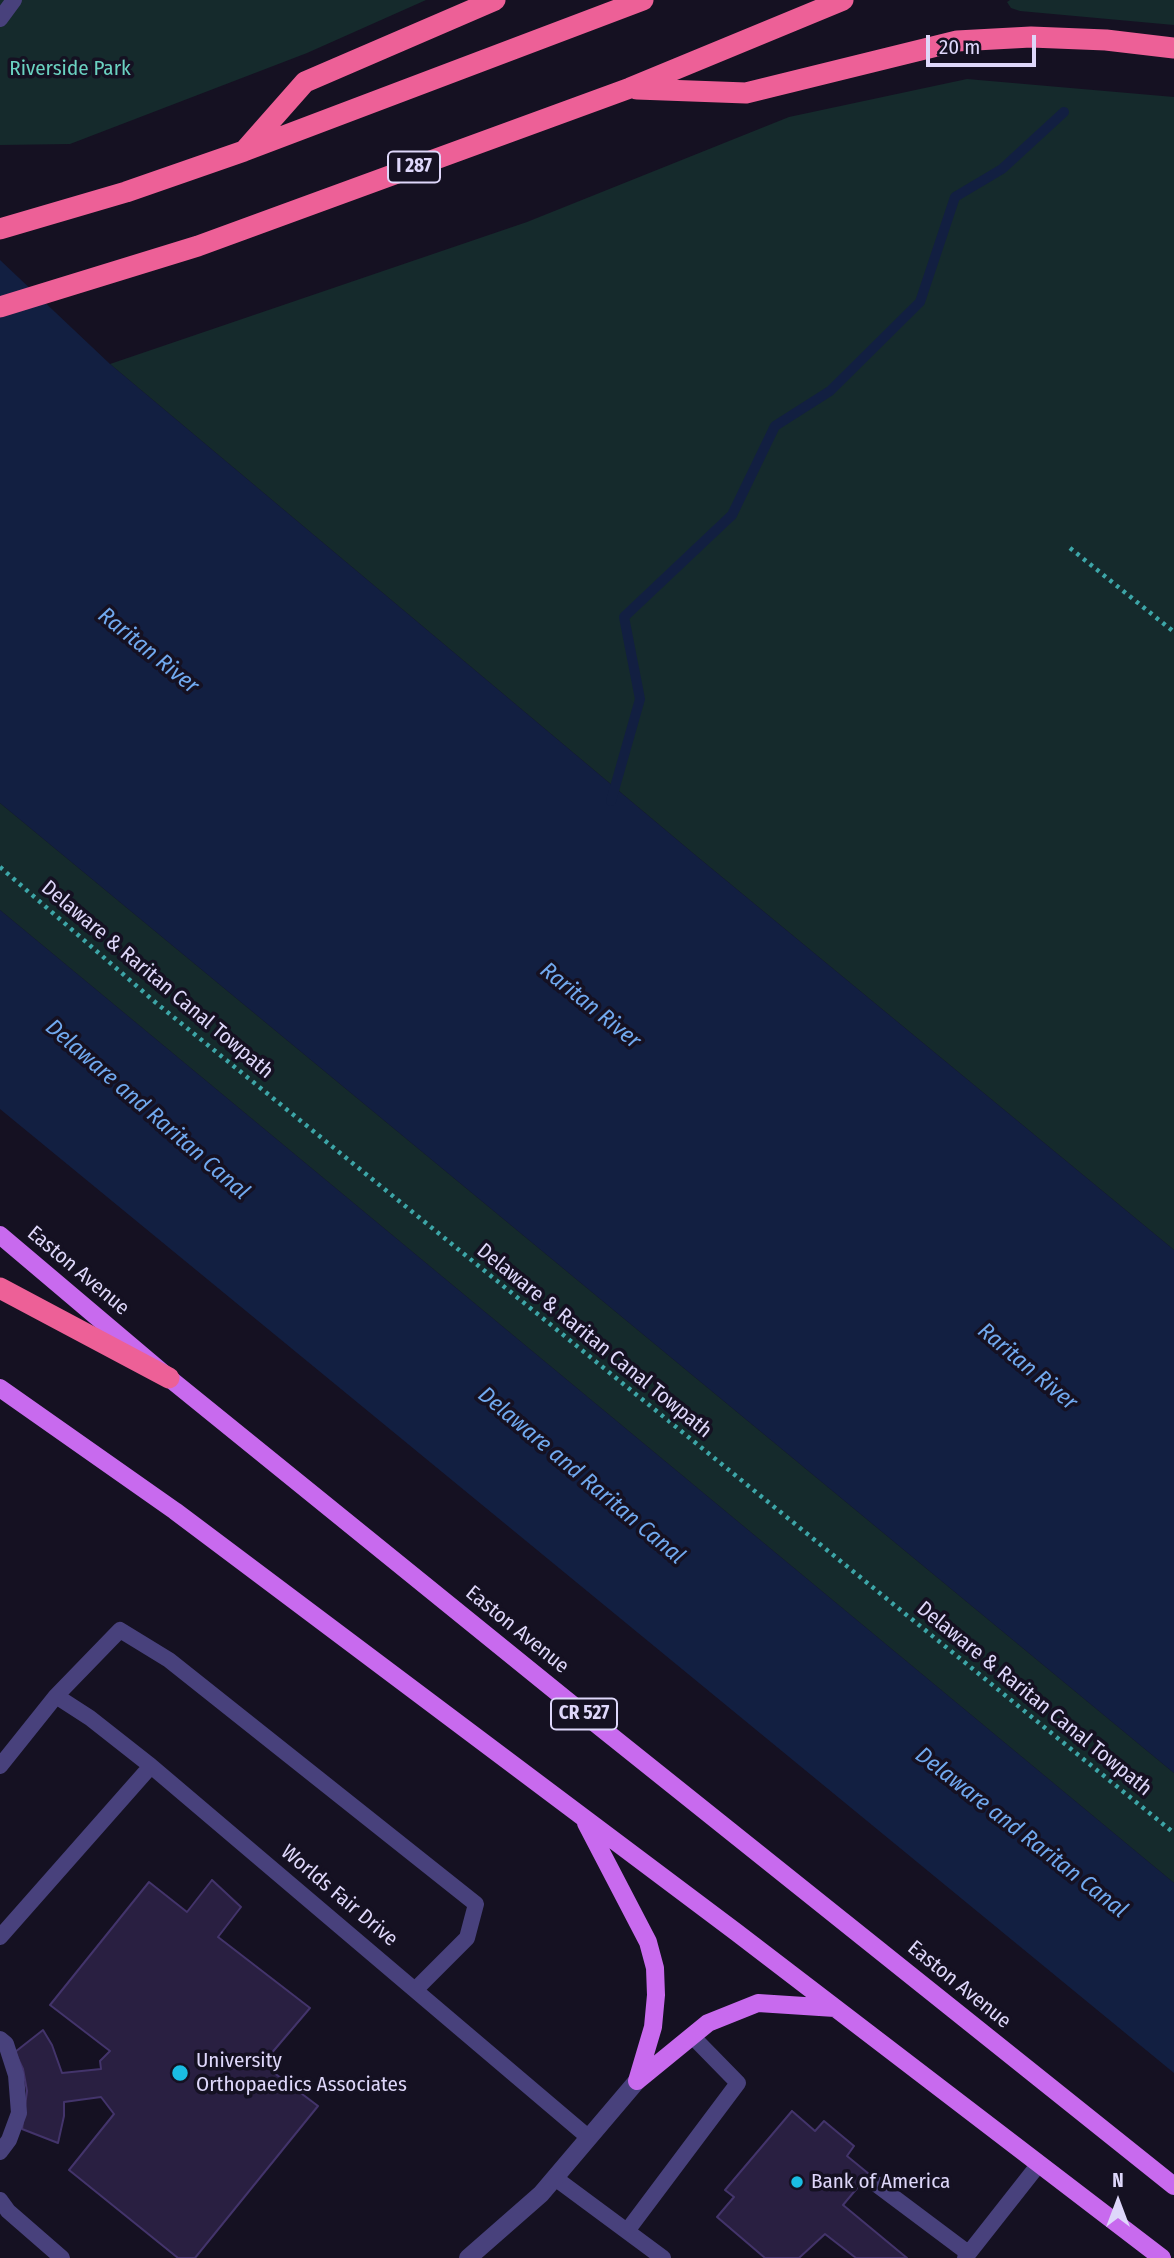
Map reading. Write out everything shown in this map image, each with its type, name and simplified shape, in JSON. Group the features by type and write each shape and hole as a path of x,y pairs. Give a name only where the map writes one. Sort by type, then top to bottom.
{"highway":[{"path":"244,151 305,82 495,0"},
{"path":"0,229 126,192 244,151 643,0"},
{"name":"I 287","path":"0,307 198,246 630,89 843,0"},
{"path":"630,89 746,93 957,41 1031,37 1106,40 1174,48"},
{"path":"0,1288 169,1378"}],"main road":[{"name":"Easton Avenue","path":"0,1235 169,1378 1174,2186"},
{"path":"0,1388 175,1511 583,1817 1162,2258"},
{"path":"583,1817 648,1941 654,1968 656,1995 653,2027 637,2081"},
{"path":"637,2081 708,2023 758,2003 835,2008"}],"street":[{"path":"468,2258 541,2194 637,2081"}],"lane":[{"path":"0,19 14,0"},
{"path":"0,1766 56,1696 121,1630 169,1660 476,1904 467,1938 415,1990"},
{"name":"Worlds Fair Drive","path":"56,1696 90,1718 151,1766 588,2137"},
{"path":"0,1937 151,1766"},
{"path":"628,2231 738,2083 692,2036"},
{"path":"0,2039 6,2044 16,2076 19,2113 9,2140 0,2152"},
{"path":"876,2184 967,2256 1039,2164"},
{"path":"555,2178 663,2258"},
{"path":"0,2200 8,2211 62,2258"}],"path":[{"path":"1070,548 1174,632"},
{"name":"Delaware & Raritan Canal Towpath","path":"0,867 155,1002 1174,1833"}],"green space":[{"name":"Riverside Park","path":"0,0 426,0 307,53 70,144 0,145"},
{"path":"1174,0 1174,25 1020,11 1011,8 1007,2"},
{"path":"967,79 1174,97 1174,1250 694,854 110,364 527,222 789,117"},
{"path":"0,803 1174,1773 1174,1883 0,910"}],"water":[{"name":"Raritan River","path":"0,260 110,364 694,854 1174,1250 1174,1773 0,803"},
{"name":"Delaware and Raritan Canal","path":"0,910 1174,1883 1174,2073 0,1109"}],"building":[{"path":"212,1880 241,1907 218,1937 310,2008 270,2055 273,2072 318,2106 195,2258 178,2258 69,2170 114,2114 101,2097 64,2102 58,2143 22,2129 27,2091 23,2069 15,2052 43,2030 52,2045 62,2073 101,2069 100,2061 110,2051 50,2005 149,1882 187,1912"},
{"name":"Bank of America","path":"792,2111 815,2131 824,2121 854,2146 847,2156 869,2174 843,2205 907,2258 856,2258 825,2234 799,2258 765,2258 717,2217 734,2197 725,2190"}],"waterway":[{"path":"611,801 640,699 624,617 732,515 775,426 830,391 920,302 955,197 1002,169 1064,112"}],"place":[{"name":"University Orthopaedics Associates","path":"180,2073"},
{"name":"Bank of America","path":"797,2182"}]}
